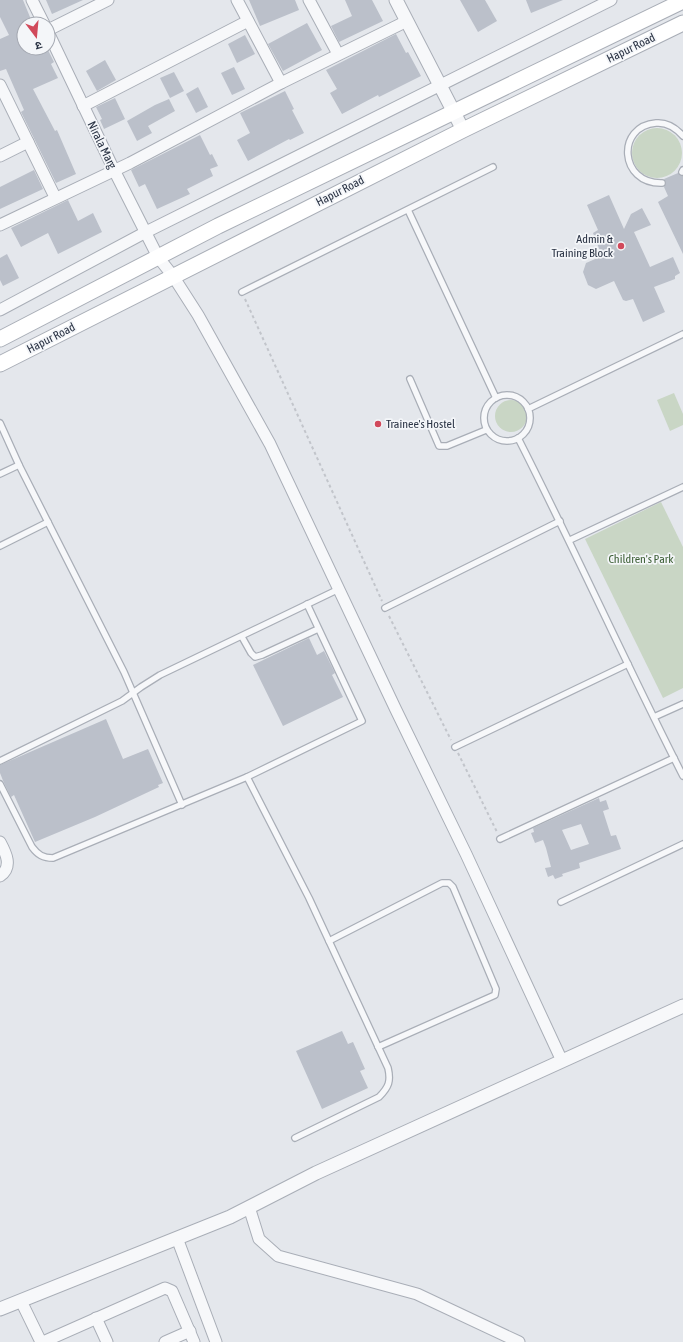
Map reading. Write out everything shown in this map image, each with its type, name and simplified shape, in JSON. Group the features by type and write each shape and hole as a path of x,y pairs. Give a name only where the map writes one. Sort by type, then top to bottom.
{"main road":[{"name":"Hapur Road","path":"0,339 225,222 683,1"},
{"name":"Hapur Road","path":"0,364 463,130 683,23"}],"street":[{"path":"32,0 40,16"},
{"path":"56,27 108,0"},
{"path":"237,0 281,83"},
{"path":"309,0 338,54"},
{"path":"396,0 463,130"},
{"path":"0,310 146,232 611,0"},
{"path":"83,106 248,21"},
{"path":"0,225 55,197 114,170 338,54 407,21"},
{"name":"Nirala Marg","path":"56,48 114,170 158,257 173,276 198,314 270,444 466,854 562,1061"},
{"path":"0,85 55,197"},
{"path":"0,156 28,142"},
{"path":"0,842 8,862 7,868 0,876"},
{"path":"0,1309 177,1238 249,1207 316,1174 683,1006"},
{"path":"249,1207 259,1239 278,1256 417,1294 519,1342"},
{"path":"177,1238 216,1342"},
{"path":"21,1301 42,1342 160,1289 168,1288 172,1291 193,1339 165,1342"},
{"path":"96,1318 107,1342"}],"lane":[{"path":"662,183 646,181 634,172 628,158 629,143 638,130 651,124 666,124 674,127 683,136"},
{"path":"242,292 493,167"},
{"path":"408,210 496,398"},
{"path":"528,409 683,334"},
{"path":"410,379 440,446 447,446 486,430"},
{"path":"510,395 517,397 523,401 528,409 530,421 528,428 518,438 504,441 491,435 486,430 484,423 486,408 496,398 510,395"},
{"path":"0,423 19,465 133,694 182,805"},
{"path":"518,438 570,540 628,664 683,776"},
{"path":"0,474 19,465"},
{"path":"570,540 683,488"},
{"path":"385,608 560,521"},
{"path":"0,546 48,522"},
{"path":"0,760 110,708 133,694 141,686 160,675 242,637 339,589"},
{"path":"0,784 32,847 38,855 46,858 58,857 247,777 362,721 307,604"},
{"path":"242,637 255,657 318,629"},
{"path":"455,747 628,664"},
{"path":"654,717 683,704"},
{"path":"500,839 674,758"},
{"path":"247,777 329,941 388,1068 391,1080 387,1090 379,1096 295,1138"},
{"path":"561,902 683,844"},
{"path":"329,941 442,883 449,883 453,888 496,989 494,995 378,1047"}],"path":[{"path":"242,292 385,608 500,839"}],"green space":[{"path":"662,128 667,129 675,135 681,143 681,163 675,171 667,177 652,178 647,177 639,171 633,163 632,148 633,143 639,135 647,129"},
{"path":"674,393 683,414 683,425 670,431 657,400"},
{"path":"511,400 517,401 524,407 527,416 526,422 520,429 511,432 505,431 498,425 495,416 496,410 502,403"},
{"name":"Children's Park","path":"661,502 683,547 683,688 663,698 585,539"}],"building":[{"path":"0,0 23,0 30,16 16,16 16,56 51,56 54,62 51,64 58,78 33,89 55,131 57,130 76,174 56,183 21,112 24,110 6,69 0,71 0,39 9,35 0,17"},
{"path":"46,0 83,0 52,14"},
{"path":"249,0 295,0 299,10 260,26"},
{"path":"345,0 372,0 383,21 339,42 331,26 352,16"},
{"path":"460,0 485,0 497,21 478,32"},
{"path":"526,0 563,0 531,13"},
{"path":"307,23 322,50 283,71 268,44"},
{"path":"396,34 421,76 379,97 378,95 342,114 330,93 337,89 326,70"},
{"path":"245,35 255,54 237,63 228,44"},
{"path":"105,60 116,80 97,91 86,71"},
{"path":"234,67 245,89 232,95 221,73"},
{"path":"174,72 184,91 170,98 160,78"},
{"path":"198,87 208,107 196,113 186,94"},
{"path":"285,91 294,109 292,110 304,133 290,140 289,139 248,161 237,140 250,133 240,113"},
{"path":"115,98 125,119 104,129 100,120 102,119 96,107"},
{"path":"169,99 175,111 148,126 152,133 137,141 127,121"},
{"path":"200,135 210,155 212,154 218,166 210,169 213,176 187,189 190,194 157,209 145,184 139,187 131,170"},
{"path":"34,170 43,189 0,209 0,187"},
{"path":"678,173 683,176 683,254 658,202 668,196 664,187 666,183 664,179"},
{"name":"Admin & Training Block","path":"609,195 624,229 631,214 642,208 651,225 634,232 650,267 673,257 680,273 675,276 675,279 654,287 665,312 643,322 633,299 626,301 623,300 614,281 596,289 588,285 583,272 586,263 602,256 593,233 598,230 587,205"},
{"path":"68,200 78,221 93,213 102,232 58,254 48,233 21,247 11,228"},
{"path":"7,254 19,278 3,286 0,280 0,258"},
{"path":"309,638 317,655 324,651 335,673 332,675 343,697 283,726 253,665"},
{"path":"106,719 123,759 148,749 163,783 158,785 159,787 95,817 35,842 14,795 11,797 4,783 0,773 0,765"},
{"path":"599,798 600,802 606,800 609,809 603,811 611,836 616,835 621,849 579,863 580,868 562,874 563,876 555,879 553,875 548,877 545,868 551,867 546,848 543,840 535,843 531,833 534,832 533,828","holes":["581,824 589,844 571,850 562,830"]},
{"path":"342,1031 348,1044 353,1042 365,1069 360,1071 368,1088 322,1109 296,1051"}],"place":[{"name":"Admin & Training Block","path":"621,246"},
{"name":"Trainee's Hostel","path":"378,424"}]}
